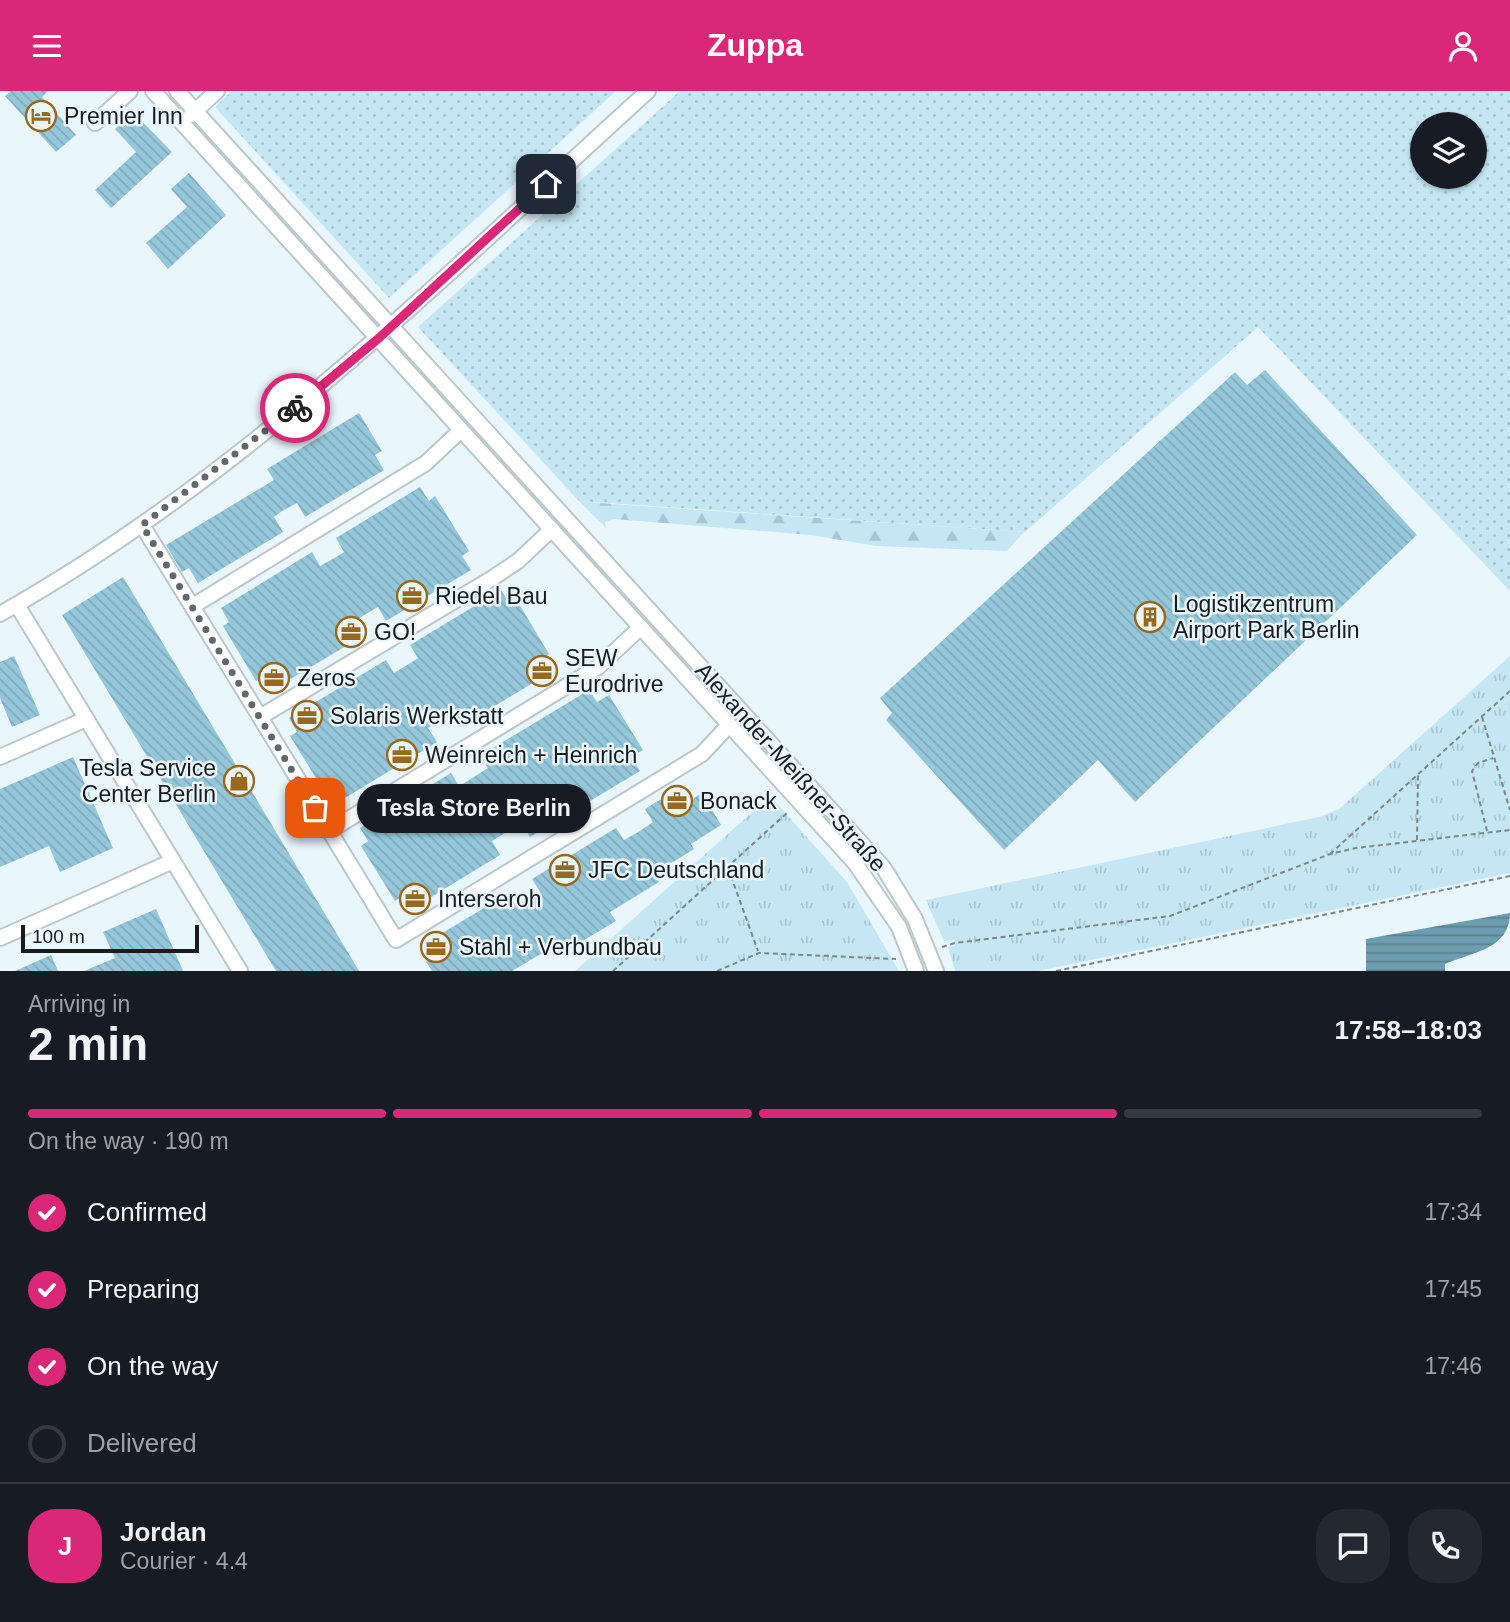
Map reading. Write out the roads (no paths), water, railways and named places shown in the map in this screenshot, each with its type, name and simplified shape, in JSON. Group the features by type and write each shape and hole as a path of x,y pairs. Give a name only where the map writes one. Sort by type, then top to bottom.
{"street":[{"path":"95,123 130,91"},
{"name":"Alexander-Meißner-Straße","path":"153,91 855,863 881,897 899,927 916,971"},
{"name":"Alexander-Meißner-Straße","path":"177,91 393,325 875,858 898,888 915,919 936,971"},
{"path":"182,123 217,91"},
{"path":"0,614 142,525 251,445 379,338 648,91"},
{"path":"192,606 426,463 468,409"},
{"path":"142,525 396,940 702,754 729,725"},
{"path":"260,717 491,579 518,561 552,530"},
{"path":"17,605 240,971"},
{"path":"329,831 598,667 640,627"},
{"name":"Alexander-Meißner-Straße","path":"670,659 683,647"},
{"path":"0,757 86,719"},
{"path":"0,937 173,861"},
{"name":"Alexander-Meißner-Straße","path":"881,897 898,888"}],"place":[{"name":"Premier Inn","path":"41,116"},
{"name":"Riedel Bau","path":"412,596"},
{"name":"Logistikzentrum Airport Park Berlin","path":"1150,617"},
{"name":"GO!","path":"351,632"},
{"name":"SEW Eurodrive","path":"542,671"},
{"name":"Zeros","path":"274,678"},
{"name":"Solaris Werkstatt","path":"307,716"},
{"name":"Weinreich + Heinrich","path":"402,755"},
{"name":"Tesla Service Center Berlin","path":"239,781"},
{"name":"Bonack","path":"677,801"},
{"name":"Tesla Store Berlin","path":"315,808"},
{"name":"JFC Deutschland","path":"565,870"},
{"name":"Interseroh","path":"415,899"},
{"name":"Stahl + Verbundbau","path":"436,947"}]}
